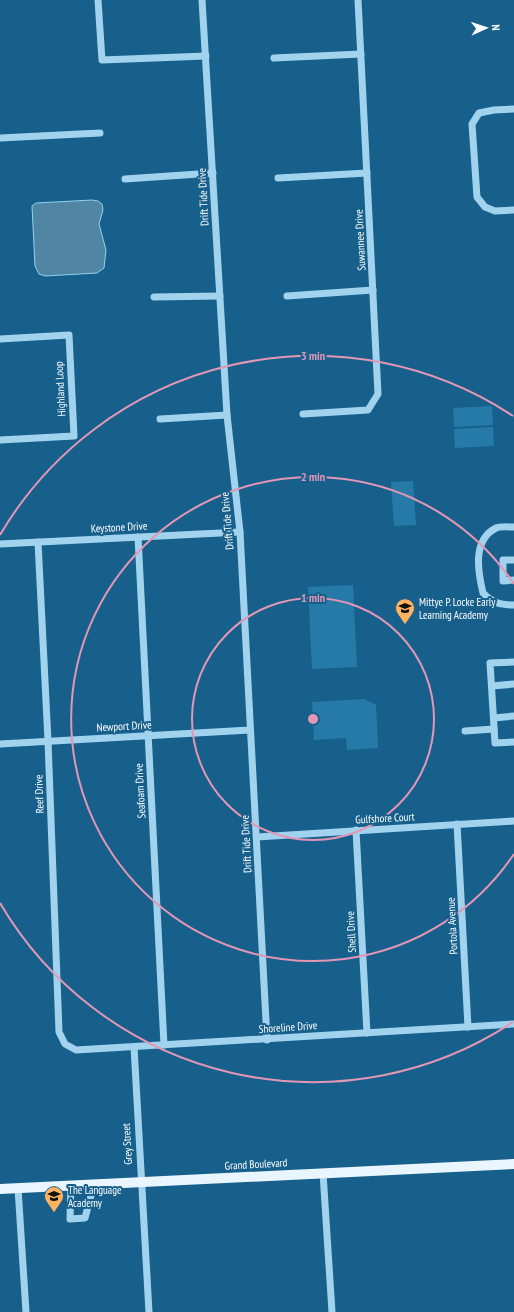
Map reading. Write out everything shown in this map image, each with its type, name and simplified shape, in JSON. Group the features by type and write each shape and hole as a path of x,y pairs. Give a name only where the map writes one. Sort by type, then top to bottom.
{"main road":[{"name":"Grand Boulevard","path":"0,1189 514,1164"}],"street":[{"path":"98,0 102,60 206,56"},
{"name":"Drift Tide Drive","path":"202,0 227,415 240,532 267,1040"},
{"name":"Suwannee Drive","path":"303,414 368,410 378,394 358,0"},
{"path":"274,58 361,54"},
{"path":"514,108 479,113 472,124 477,196 485,207 496,211 514,210"},
{"path":"0,138 100,133"},
{"path":"125,178 213,173"},
{"path":"278,178 367,173"},
{"path":"287,296 373,290"},
{"path":"154,297 220,296"},
{"name":"Highland Loop","path":"0,339 69,335 74,436 0,440"},
{"path":"160,419 227,415"},
{"path":"514,527 497,528 487,535 481,544 478,557 483,593 500,605 514,605"},
{"name":"Keystone Drive","path":"0,544 240,532"},
{"name":"Seafoam Drive","path":"138,537 164,1045"},
{"name":"Reef Drive","path":"38,542 48,741 59,1032 65,1044"},
{"path":"514,560 502,560 504,581 514,580"},
{"path":"514,662 490,663 495,743 514,742"},
{"path":"492,686 514,684"},
{"path":"494,718 514,716"},
{"path":"465,731 494,729"},
{"name":"Newport Drive","path":"0,744 250,730"},
{"name":"Gulfshore Court","path":"257,837 514,821"},
{"name":"Portola Avenue","path":"457,824 468,1027"},
{"name":"Shell Drive","path":"356,830 368,1033"},
{"name":"Shoreline Drive","path":"65,1044 76,1050 267,1040 514,1024"},
{"name":"Grey Street","path":"134,1047 140,1181 149,1312"},
{"path":"323,1173 332,1312"},
{"path":"71,1185 70,1219 85,1218 94,1184"},
{"path":"18,1188 26,1312"}],"shaded area":[{"path":"98,201 102,204 103,210 99,224 106,250 104,268 97,273 45,276 39,274 35,266 32,206 36,203"},
{"path":"492,406 493,425 454,427 453,408"},
{"path":"493,427 494,446 455,448 454,429"},
{"path":"413,481 416,525 394,526 391,482"},
{"path":"353,585 357,667 312,669 308,587"},
{"path":"364,699 376,705 378,748 347,750 346,738 314,740 312,702"}],"place":[{"name":"Mittye P. Locke Early Learning Academy","path":"405,625"},
{"name":"The Language Academy","path":"54,1213"}]}
